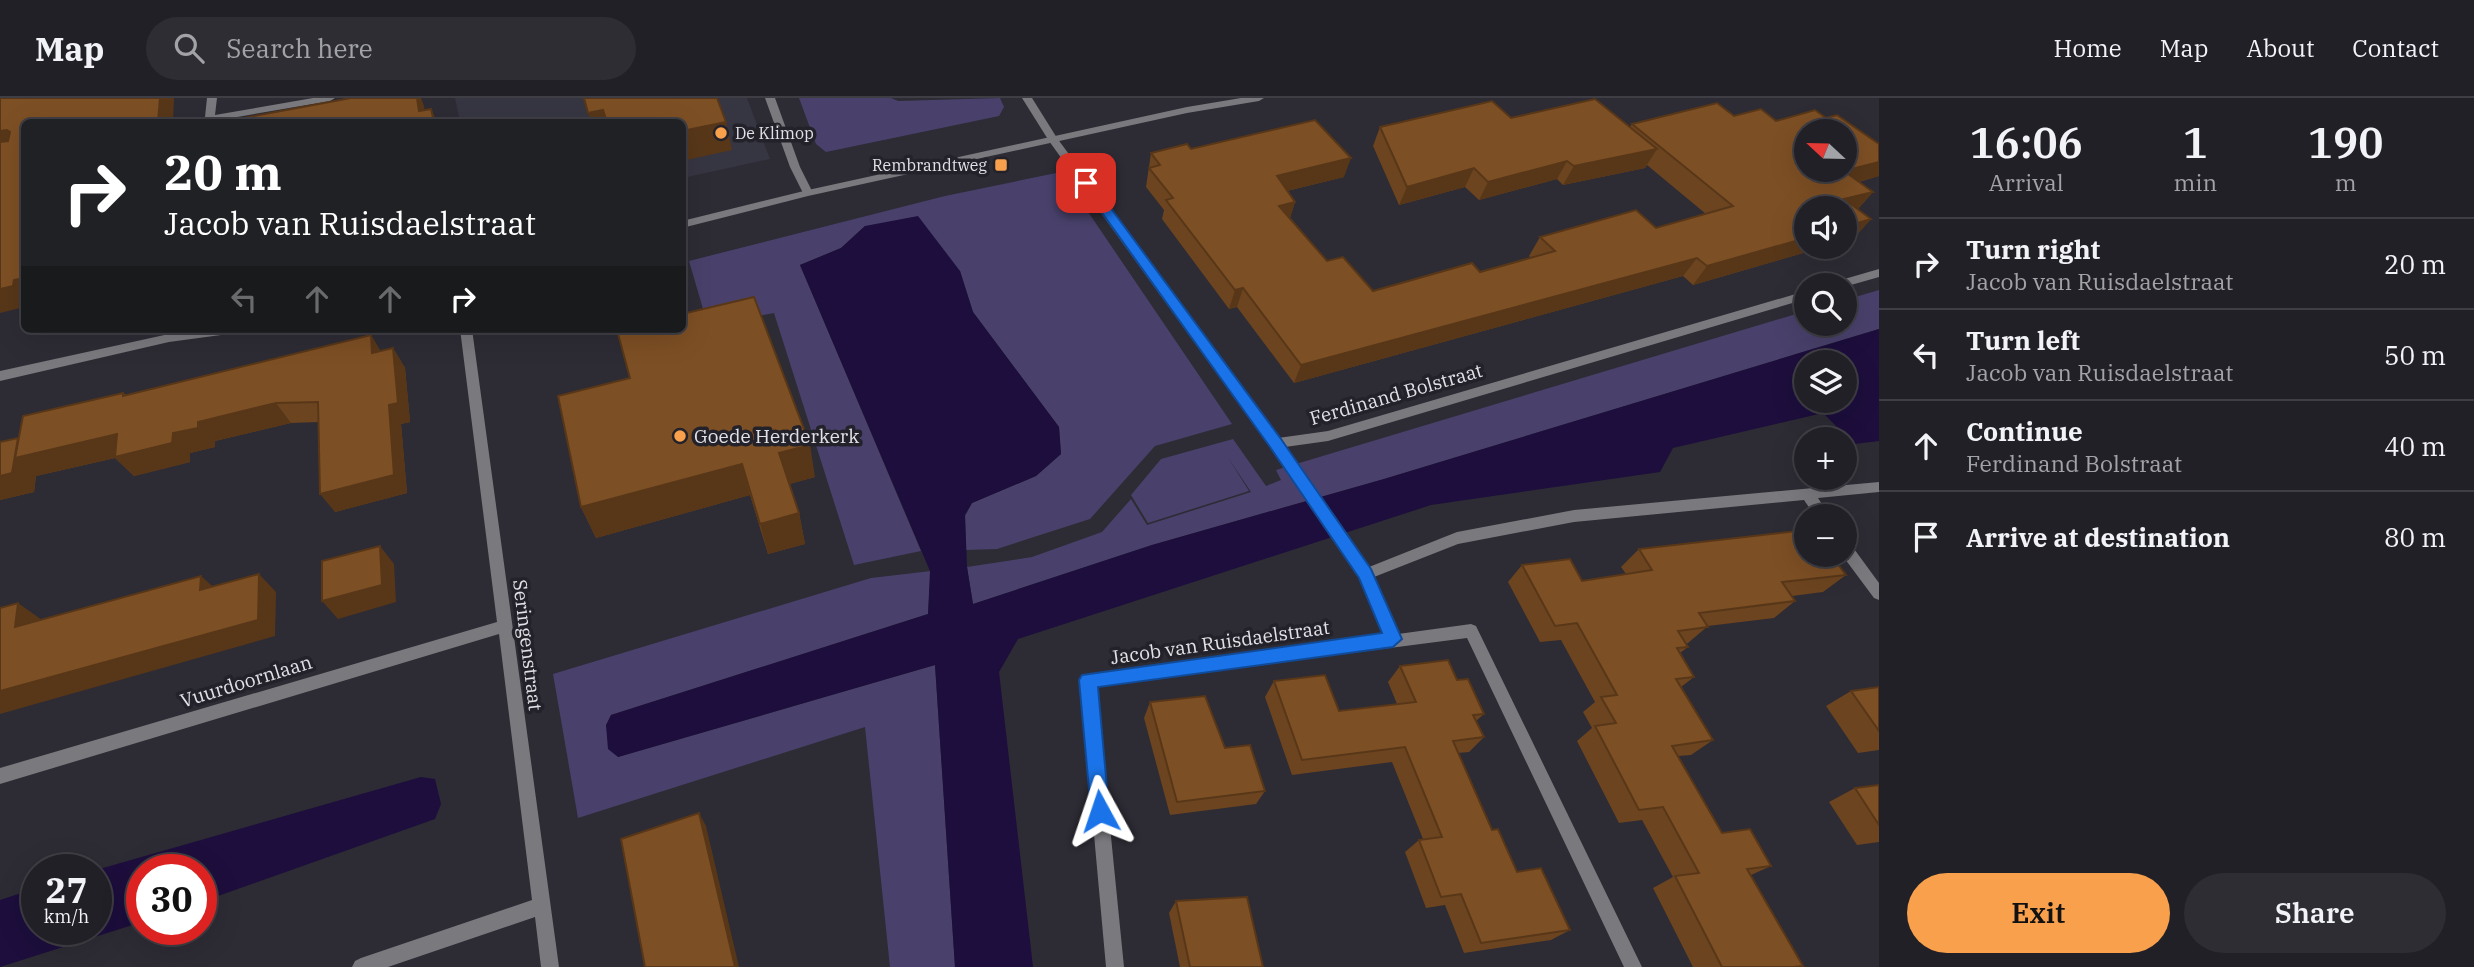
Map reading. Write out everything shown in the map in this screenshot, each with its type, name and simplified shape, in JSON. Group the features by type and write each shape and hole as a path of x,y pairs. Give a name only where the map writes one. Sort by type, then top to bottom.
{"street":[{"path":"212,98 210,119 330,98"},
{"path":"770,98 795,167 808,193"},
{"path":"1027,98 1053,139 1275,443 1366,574 1393,639"},
{"path":"686,222 1053,139 1259,98"},
{"path":"1857,279 1879,273"},
{"name":"Ferdinand Bolstraat","path":"1275,443 1328,436 1794,299"},
{"path":"170,338 184,333"},
{"path":"0,376 170,338 207,333"},
{"name":"Seringenstraat","path":"467,333 550,967"},
{"path":"1366,574 1457,538 1574,516 1879,487"},
{"path":"1808,495 1814,504"},
{"path":"1857,564 1879,594"},
{"name":"Vuurdoornlaan","path":"0,776 504,626"},
{"name":"Jacob van Ruisdaelstraat","path":"1115,967 1088,680 1471,631 1633,967"},
{"path":"361,967 541,906"}],"shaded area":[{"name":"De Klimop","path":"455,98 747,98 770,159 686,177 686,119 459,119"},
{"path":"799,98 891,98 898,101 1000,98 1004,107 999,116 826,152 816,144"},
{"path":"1061,172 1232,424 1155,446 1090,519 997,549 966,550 965,516 972,503 1036,476 1061,454 1059,427 973,312 960,271 865,226 841,248 800,265 921,551 854,565 774,313 708,326 689,261 945,196"},
{"path":"918,216 960,271 973,312 1059,427 1061,454 1036,476 972,503 965,515 967,567 973,604 1152,545 1384,479 1794,355 1794,413 1823,413 1673,448 1660,472 1431,505 1018,639 999,672 1033,967 955,967 935,665 618,757 608,749 606,725 611,715 928,614 930,571 800,265 841,248 865,226"},
{"path":"1879,290 1879,329 1857,336 1857,296"},
{"path":"1794,315 1794,336 1856,336 1810,350 1794,350 1794,355 1384,479 1152,545 973,604 967,567 1032,557 1102,532 1131,499 1147,525 1251,492 1227,456 1249,491 1148,523 1131,495 1161,459 1233,439 1266,486 1281,480 1276,470"},
{"path":"1879,329 1879,441 1857,444 1857,427 1837,427 1823,413 1857,413 1857,350 1810,350"},
{"path":"931,571 928,614 611,715 606,726 618,757 935,665 955,967 890,967 865,727 578,818 553,674 871,578"},
{"path":"421,777 435,779 441,804 435,819 217,896 217,854 152,854"},
{"path":"126,861 126,927 112,932 112,865"},
{"path":"21,893 21,945 69,945 0,967 0,900"}],"building":[{"path":"0,98 160,98 158,119 21,119 21,279 14,280 13,286 0,289 0,142 8,141 10,132 0,131"},
{"path":"351,98 417,98 419,111 431,109 433,119 238,119"},
{"path":"584,98 717,98 726,122 686,130 686,119 606,119 603,110 588,113"},
{"path":"1595,99 1657,149 1574,166 1567,161 1488,182 1474,168 1407,187 1380,127 1492,101 1511,118"},
{"path":"1717,103 1734,116 1761,109 1776,121 1815,110 1826,118 1837,115 1843,119 1794,119 1794,182 1857,180 1873,192 1856,196 1794,196 1794,241 1707,266 1697,258 1301,365 1243,288 1235,290 1166,200 1173,198 1149,168 1160,165 1151,153 1187,144 1191,149 1315,120 1351,158 1277,176 1295,202 1279,206 1327,261 1343,257 1373,291 1472,263 1480,272 1555,251 1540,237 1636,210 1656,228 1733,206 1632,124"},
{"path":"1857,129 1879,144 1879,162 1857,168"},
{"path":"1857,209 1871,219 1857,223"},
{"name":"Goede Herderkerk","path":"754,297 810,445 779,453 799,513 760,524 742,464 581,507 558,396 630,378 618,333 686,333 686,313"},
{"path":"371,335 372,353 393,348 398,403 389,405 394,475 320,494 318,402 276,403 198,422 198,428 173,433 172,443 115,457 117,434 15,458 23,416 123,393 123,396"},
{"path":"18,438 12,473 0,476 0,442"},
{"path":"1794,531 1794,567 1840,567 1846,575 1782,582 1795,601 1699,613 1708,627 1678,631 1688,647 1677,648 1694,677 1676,679 1713,740 1672,746 1722,833 1750,829 1771,866 1747,869 1803,966 1722,967 1675,876 1699,873 1663,807 1639,810 1595,726 1616,723 1601,697 1617,695 1577,623 1555,626 1522,565 1570,559 1582,581 1652,570 1639,549"},
{"path":"380,546 382,585 322,601 322,561"},
{"path":"259,574 258,620 0,691 0,608 18,603 15,627 201,576 200,590"},
{"path":"1448,660 1457,680 1468,679 1484,714 1473,715 1484,737 1453,741 1492,830 1498,829 1517,872 1541,868 1570,930 1481,943 1461,894 1441,897 1419,840 1442,837 1405,747 1302,760 1274,681 1325,675 1339,711 1416,702 1400,666"},
{"path":"1879,687 1879,731 1851,691"},
{"path":"1205,696 1225,748 1250,745 1265,791 1177,802 1150,702"},
{"path":"1879,785 1879,825 1855,788"},
{"path":"699,813 735,967 645,967 621,839"},
{"path":"1247,897 1263,967 1190,967 1176,901"}],"place":[{"name":"De Klimop","path":"721,133"},
{"name":"Rembrandtweg","path":"1001,165"},
{"name":"Goede Herderkerk","path":"680,436"}],"route":[{"path":"1086,183 1275,443 1366,574 1393,639 1088,680 1100,811"}]}
